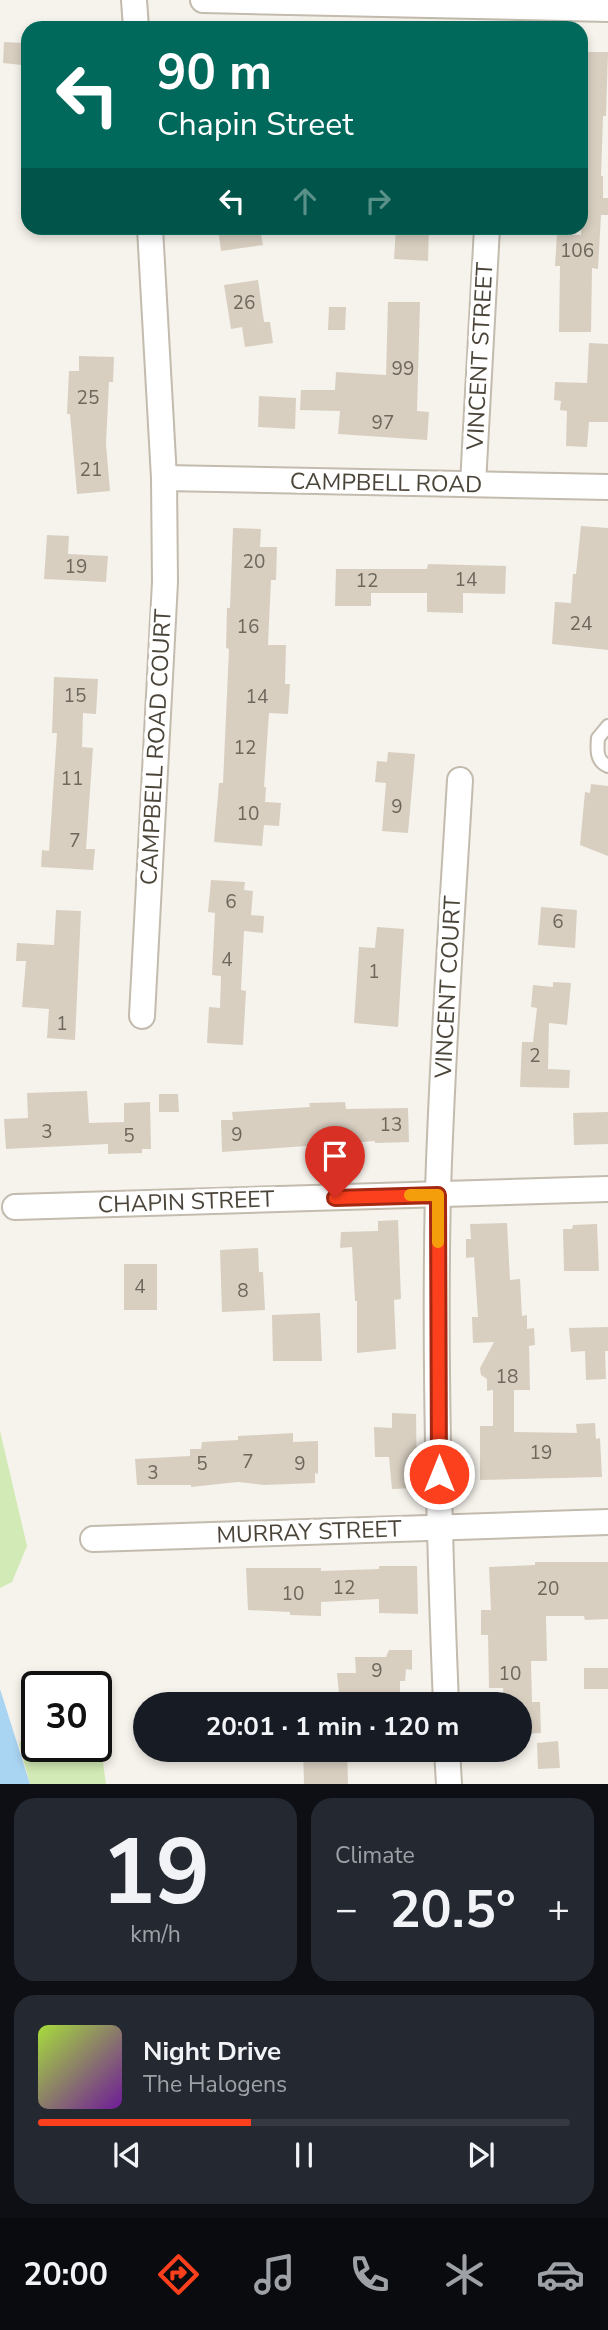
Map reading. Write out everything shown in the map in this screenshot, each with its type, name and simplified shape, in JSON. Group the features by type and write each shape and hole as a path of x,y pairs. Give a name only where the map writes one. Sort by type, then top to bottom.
{"street":[{"path":"134,0 136,21"},
{"path":"203,0 495,17 608,9"},
{"name":"CAMPBELL ROAD COURT","path":"142,1016 165,582 164,478 150,235"},
{"name":"VINCENT STREET","path":"472,484 487,235"},
{"name":"CAMPBELL ROAD","path":"164,478 608,487"},
{"name":"VINCENT COURT","path":"438,1195 443,1058 460,780"},
{"name":"CHAPIN STREET","path":"15,1207 608,1189"},
{"path":"438,1195 439,1528 446,1692"},
{"name":"MURRAY STREET","path":"93,1539 608,1522"},
{"path":"448,1762 449,1784"}],"lane":[{"path":"608,726 598,738 597,747 597,755 602,764 608,766"}],"green space":[{"path":"0,1431 27,1546 12,1582 0,1588"},
{"path":"24,1762 103,1762 106,1784 30,1784"}],"water":[{"path":"0,1689 30,1784 0,1784"}],"building":[{"path":"4,42 21,43 21,65 3,63"},
{"path":"588,52 608,52 601,176 603,198 608,198 608,215 601,215 598,269 592,268 591,332 559,332 560,266 555,266 557,235 588,235"},
{"path":"219,235 261,235 263,245 221,251"},
{"path":"396,235 429,235 428,261 394,259"},
{"path":"258,280 264,322 270,322 273,343 245,347 242,327 231,329 224,285"},
{"path":"388,302 420,302 417,411 429,412 427,440 338,434 340,411 300,410 301,390 335,390 336,372 386,375"},
{"path":"329,307 346,307 345,330 328,330"},
{"path":"589,343 608,344 608,422 589,422 587,447 566,446 567,411 560,410 561,401 554,400 555,382 587,383"},
{"path":"79,356 114,357 113,382 109,382 106,444 110,491 77,494 70,414 67,414 69,371 79,371"},
{"path":"259,396 296,398 295,429 258,427"},
{"path":"581,526 608,528 608,650 552,644 555,602 571,603"},
{"path":"233,528 261,529 260,547 277,547 276,580 271,580 268,645 286,645 285,684 290,684 288,714 269,713 265,802 281,803 279,826 264,825 262,846 214,842 219,783 223,783 229,649 226,648 227,608 230,608"},
{"path":"47,535 69,536 68,554 108,556 106,582 44,579"},
{"path":"428,564 506,566 505,594 463,593 463,613 427,612 427,593 371,593 371,606 335,606 336,569 427,569"},
{"path":"54,677 98,679 96,714 83,713 82,747 93,748 86,849 95,849 93,870 41,867 42,850 49,851 57,733 52,733"},
{"path":"388,752 415,754 408,833 382,831 386,783 375,782 377,761 387,762"},
{"path":"591,784 608,786 608,856 580,845 585,792 590,793"},
{"path":"211,880 245,882 244,890 253,891 251,915 264,916 263,933 244,931 241,990 246,991 243,1045 207,1043 209,1007 220,1008 221,976 212,975 215,913 208,912"},
{"path":"541,907 577,910 575,948 538,945"},
{"path":"56,910 81,911 75,1040 47,1038 49,1009 22,1007 26,961 16,961 17,943 54,945"},
{"path":"377,927 404,929 398,1027 354,1023 359,947 375,948"},
{"path":"553,982 571,983 567,1025 549,1023 548,1069 570,1070 569,1088 520,1087 522,1042 533,1042 537,1008 531,1007 533,985 553,987"},
{"path":"87,1091 89,1123 124,1122 124,1103 150,1102 151,1149 142,1149 142,1153 108,1154 108,1144 6,1149 4,1119 28,1118 27,1093"},
{"path":"159,1094 178,1094 179,1112 159,1112"},
{"path":"345,1102 346,1109 408,1108 409,1142 375,1141 222,1152 221,1120 233,1120 232,1112 310,1107 309,1103"},
{"path":"608,1112 608,1144 574,1145 573,1113"},
{"path":"398,1220 401,1299 394,1300 396,1349 357,1353 357,1301 352,1247 340,1248 341,1232 378,1231 378,1221"},
{"path":"507,1223 510,1280 520,1279 522,1316 527,1315 527,1329 534,1328 535,1345 529,1346 530,1390 514,1390 514,1432 577,1433 576,1424 595,1423 596,1439 600,1438 602,1477 480,1480 480,1426 493,1426 493,1390 487,1391 487,1379 481,1375 480,1368 494,1342 473,1343 472,1317 478,1317 474,1257 466,1258 466,1239 471,1239 470,1224"},
{"path":"597,1224 599,1271 564,1271 563,1229 572,1229 573,1225"},
{"path":"258,1248 259,1272 263,1272 265,1310 222,1312 220,1250"},
{"path":"124,1264 157,1264 157,1310 124,1310"},
{"path":"320,1313 322,1361 273,1361 272,1315"},
{"path":"608,1327 606,1379 586,1380 585,1351 571,1352 569,1328"},
{"path":"392,1413 416,1414 417,1488 392,1489 389,1457 375,1457 374,1427 392,1428"},
{"path":"293,1433 293,1442 318,1441 318,1474 315,1473 315,1483 264,1485 238,1482 191,1487 137,1485 135,1459 190,1456 190,1449 201,1449 202,1442 238,1440 238,1436"},
{"path":"535,1562 608,1562 608,1619 585,1620 584,1616 546,1616 547,1661 531,1661 532,1692 503,1692 503,1688 489,1688 488,1635 481,1635 481,1610 491,1610 489,1567 535,1565"},
{"path":"379,1566 417,1566 418,1614 379,1613 379,1599 321,1602 321,1616 248,1610 246,1568 321,1568 321,1571 379,1569"},
{"path":"389,1650 412,1650 412,1670 406,1669 405,1681 400,1681 400,1692 339,1692 337,1673 356,1673 355,1657 386,1657"},
{"path":"584,1668 608,1668 608,1689 584,1689"},
{"path":"532,1702 540,1702 541,1733 532,1733"},
{"path":"558,1741 560,1768 538,1769 537,1743"},
{"path":"303,1762 347,1762 348,1784 304,1784"}],"slow traffic":[{"path":"410,1195 438,1195 438,1242"}],"route":[{"path":"335,1198 438,1195 439,1474"}]}
